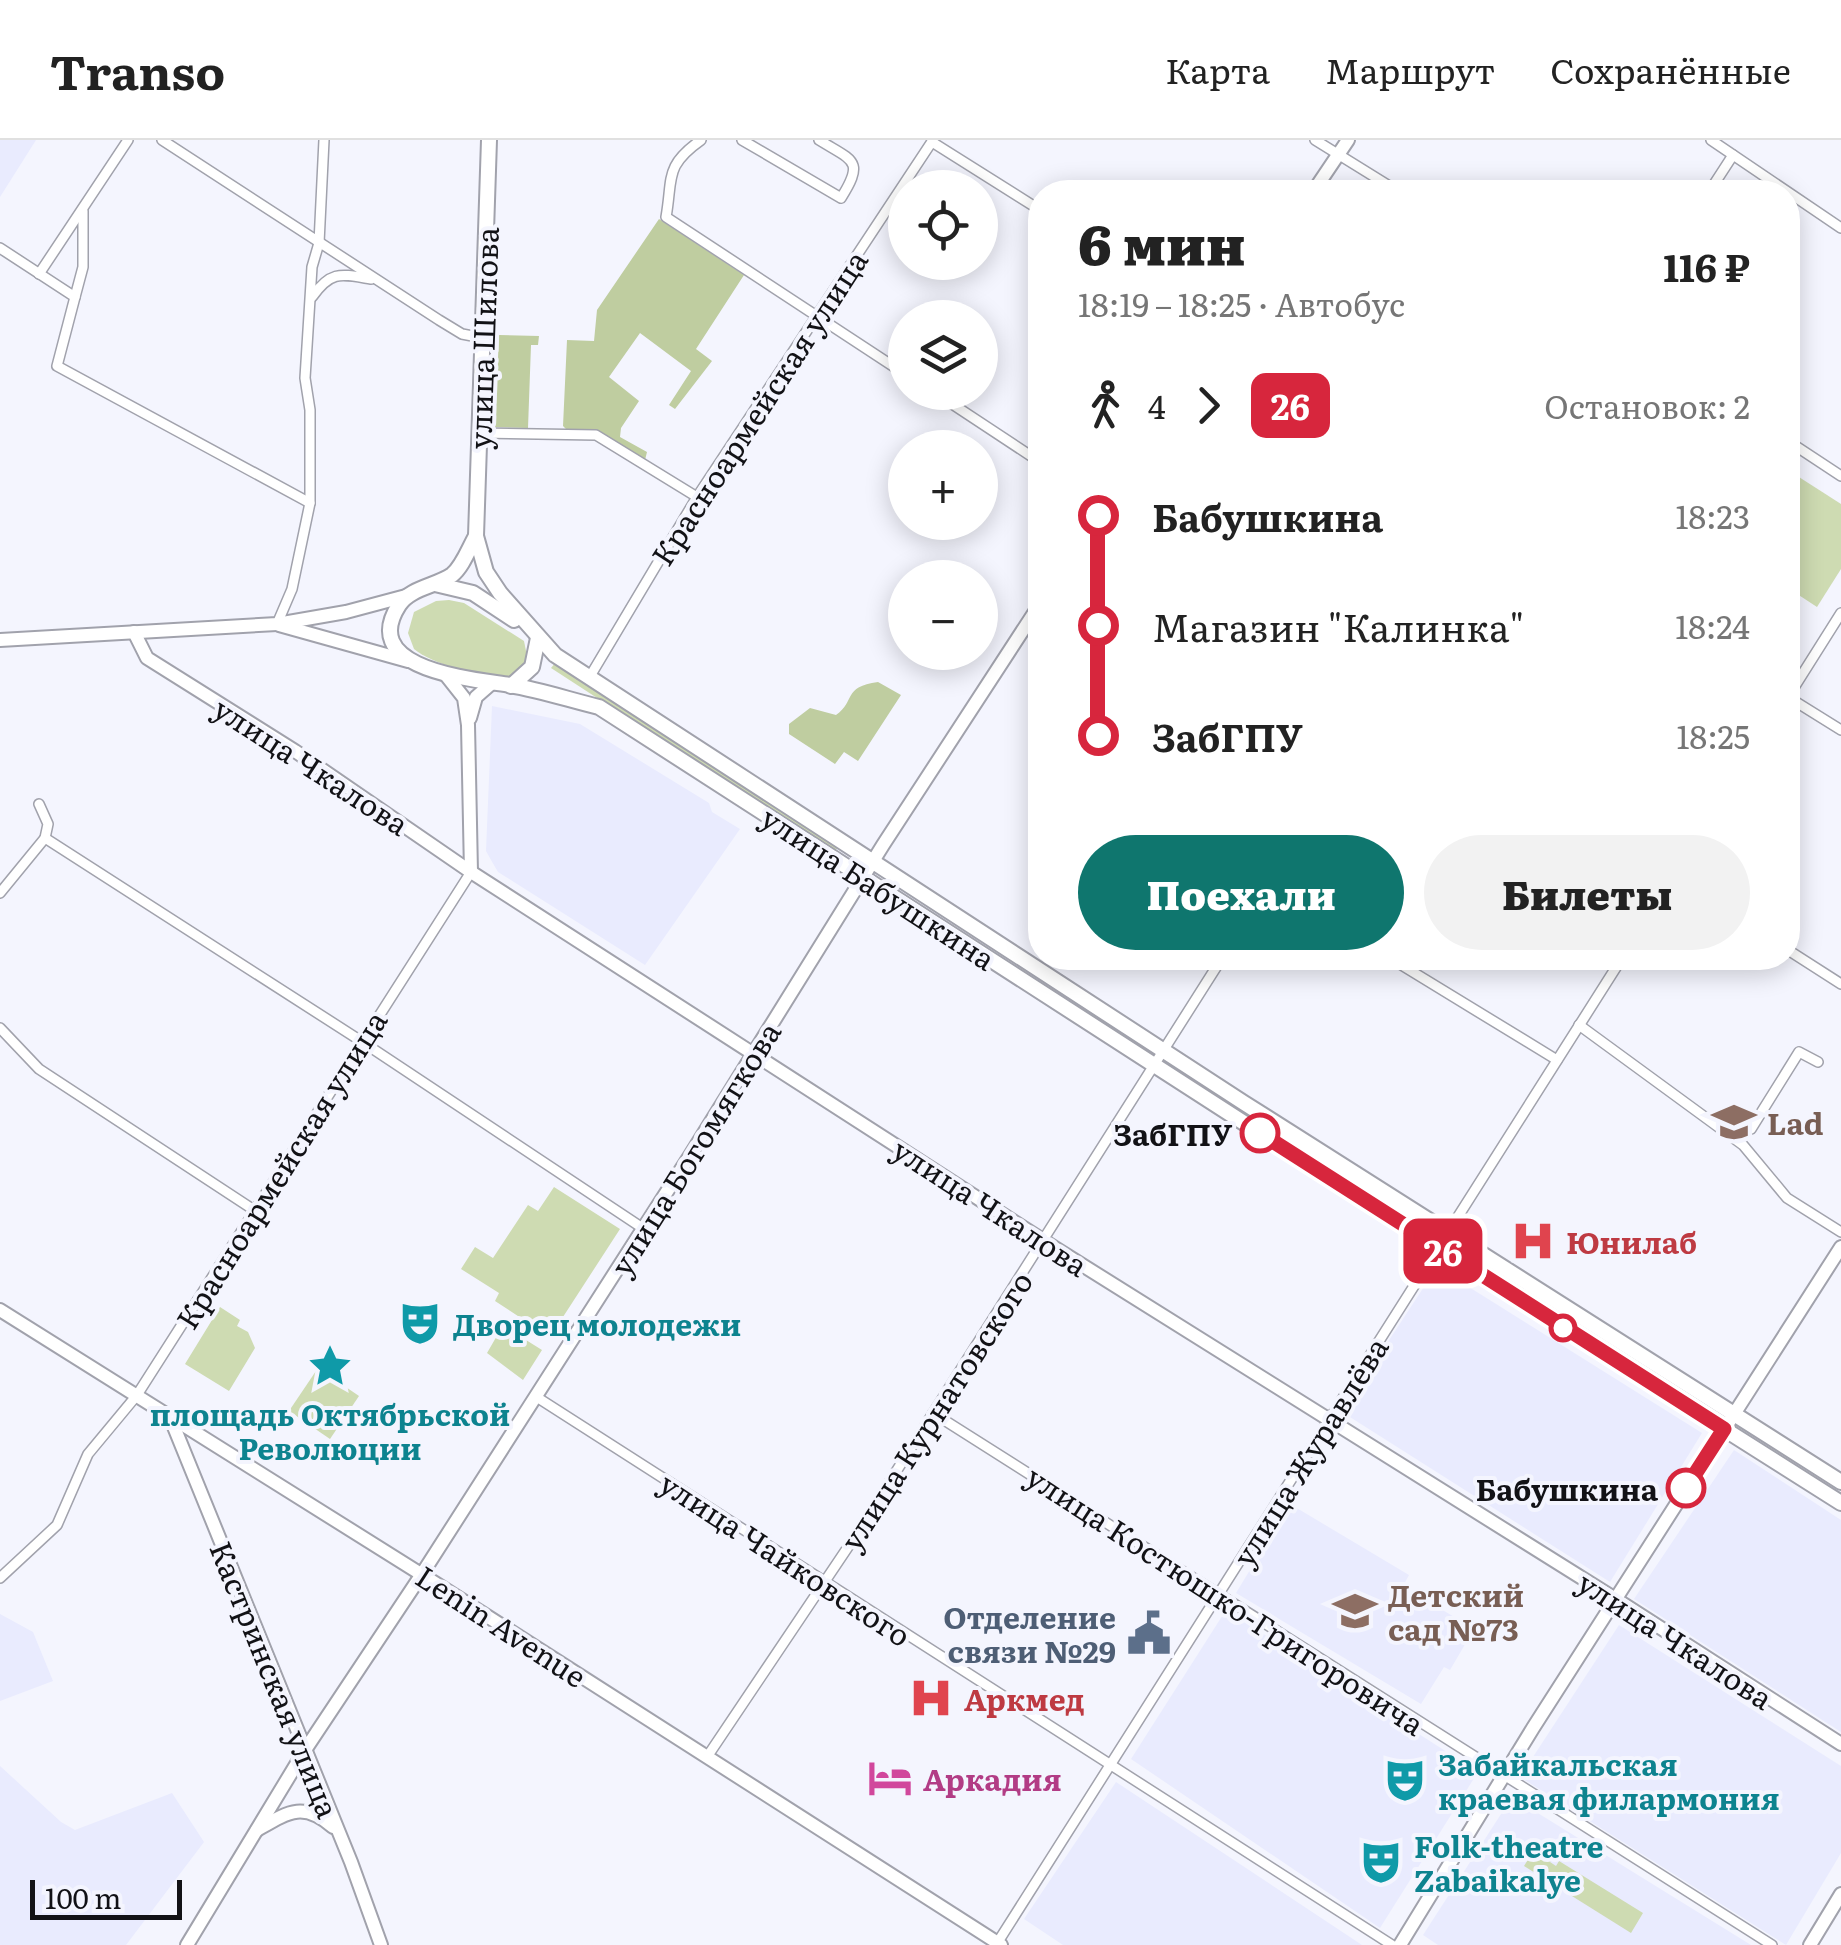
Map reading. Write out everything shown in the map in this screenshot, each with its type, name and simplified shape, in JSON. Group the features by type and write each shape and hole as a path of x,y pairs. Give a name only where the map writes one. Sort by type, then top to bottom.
{"main road":[{"name":"улица Шилова","path":"476,536 489,140"},
{"path":"1321,180 1348,140"},
{"path":"0,640 277,624 346,612 406,596 454,573 476,536"},
{"path":"476,536 486,572 538,638 532,667 511,686"},
{"path":"434,584 474,593 538,638"},
{"path":"406,596 398,607 392,630 397,650 408,661"},
{"name":"улица Богомягкова","path":"187,1945 305,1750 644,1228 1028,623"},
{"path":"277,624 408,661"},
{"name":"улица Чкалова","path":"134,632 148,658 296,751 471,872 1043,1240 1841,1744"},
{"name":"улица Бабушкина","path":"538,638 589,678 1028,962"},
{"name":"улица Бабушкина","path":"408,661 444,674 599,707 1841,1503"},
{"path":"444,674 464,698 468,725 471,872"},
{"path":"468,725 476,697 492,683"},
{"name":"улица Бабушкина","path":"1040,970 1841,1482"},
{"path":"1396,1945 1841,1247"},
{"name":"Lenin Avenue","path":"0,1310 422,1574 998,1944"},
{"name":"Кастринская улица","path":"169,1414 381,1945"},
{"path":"255,1831 290,1812 304,1811 322,1817 337,1830"},
{"path":"1810,1945 1841,1894"}],"street":[{"path":"39,274 128,140"},
{"path":"162,140 462,334 483,338"},
{"path":"277,624 292,589 310,502 310,410 305,378 312,268 319,243 324,140"},
{"path":"700,140 670,172 666,217 888,363"},
{"path":"742,140 840,198 855,176 854,166 819,140"},
{"path":"1315,140 1379,180"},
{"path":"1711,140 1770,180"},
{"path":"928,142 1028,203"},
{"name":"Красноармейская улица","path":"589,678 697,496 928,142"},
{"path":"1716,180 1732,154"},
{"path":"1800,200 1841,228"},
{"path":"83,208 84,266 57,366 310,502"},
{"path":"0,248 75,297"},
{"path":"310,299 327,278 336,275 377,280"},
{"path":"961,410 1028,454"},
{"path":"480,433 596,435 697,496"},
{"path":"1800,449 1841,476"},
{"path":"1800,678 1841,613"},
{"path":"1800,704 1841,730"},
{"path":"0,893 45,838 48,824 40,804"},
{"path":"45,838 644,1228"},
{"name":"Красноармейская улица","path":"0,1578 57,1525 88,1454 137,1395 471,872"},
{"path":"1800,958 1841,984"},
{"name":"улица Курнатовского","path":"707,1757 824,1584 1214,970"},
{"path":"1410,970 1557,1060"},
{"name":"улица Журавлёва","path":"998,1944 1614,970"},
{"path":"1579,1026 1743,1145 1786,1198 1841,1232"},
{"path":"0,1028 39,1068 254,1210"},
{"path":"1750,1129 1799,1052 1818,1062"},
{"name":"улица Чайковского","path":"536,1396 824,1584 1396,1945"},
{"name":"улица Костюшко-Григоровича","path":"933,1413 1772,1945"}],"shaded area":[{"path":"0,140 36,140 0,197"},
{"path":"492,706 580,724 709,803 712,812 740,829 645,965 498,872 486,851"},
{"path":"1437,1267 1702,1433 1610,1582 1342,1412"},
{"path":"1734,1450 1841,1520 1841,1732 1634,1599"},
{"name":"Детский сад №73","path":"1290,1504 1409,1575 1403,1586 1474,1629 1450,1670 1444,1667 1421,1704 1236,1593"},
{"path":"1226,1610 1478,1772 1380,1928 1131,1759"},
{"path":"0,1614 33,1632 53,1681 0,1701"},
{"path":"1619,1625 1841,1766 1841,1853 1786,1945 1520,1777"},
{"path":"0,1766 61,1822 75,1830 172,1793 204,1842 126,1945 0,1945"},
{"path":"1116,1782 1362,1945 1063,1945 1024,1919"},
{"path":"1512,1797 1751,1945 1438,1945 1423,1935"}],"green space":[{"path":"659,219 744,275 696,349 712,361 675,409 669,405 691,371 640,333 609,377 639,401 621,428 620,437 647,452 645,460 595,430 563,426 567,340 594,341 597,310"},
{"path":"499,335 539,336 538,345 531,345 528,428 495,427"},
{"path":"1800,478 1841,504 1841,569 1817,607 1800,596"},
{"path":"436,601 464,603 524,641 528,661 513,675 492,677 443,664 414,649 408,633 414,612"},
{"path":"556,662 839,846 834,852 551,668"},
{"path":"878,682 901,695 858,761 844,752 835,764 789,734 789,724 810,708 836,715 859,687"},
{"path":"554,1187 620,1229 550,1337 495,1301 499,1293 461,1269 475,1247 493,1258 528,1205 538,1211"},
{"path":"1461,1247 1717,1411 1685,1396 1458,1251"},
{"path":"220,1307 240,1320 237,1326 248,1332 255,1348 229,1391 185,1364"},
{"path":"497,1322 542,1350 523,1380 487,1353 498,1334 492,1330"},
{"path":"318,1368 359,1396 330,1439 289,1411"},
{"path":"1536,1847 1553,1857 1550,1862 1556,1866 1559,1861 1643,1913 1631,1933 1524,1866"}],"bus line":[{"name":"26","path":"1260,1133 1724,1429 1686,1488"}],"place":[{"name":"Lad","path":"1734,1122"},
{"name":"ЗабГПУ","path":"1260,1133"},
{"name":"Юнилаб","path":"1533,1241"},
{"name":"Дворец молодежи","path":"420,1323"},
{"name":"площадь Октябрьской Революции","path":"330,1366"},
{"name":"Бабушкина","path":"1686,1488"},
{"name":"Детский сад №73","path":"1355,1611"},
{"name":"Отделение связи №29","path":"1149,1633"},
{"name":"Аркмед","path":"931,1698"},
{"name":"Аркадия","path":"890,1778"},
{"name":"Забайкальская краевая филармония","path":"1405,1780"},
{"name":"Folk-theatre Zabaikalye","path":"1381,1862"}]}
